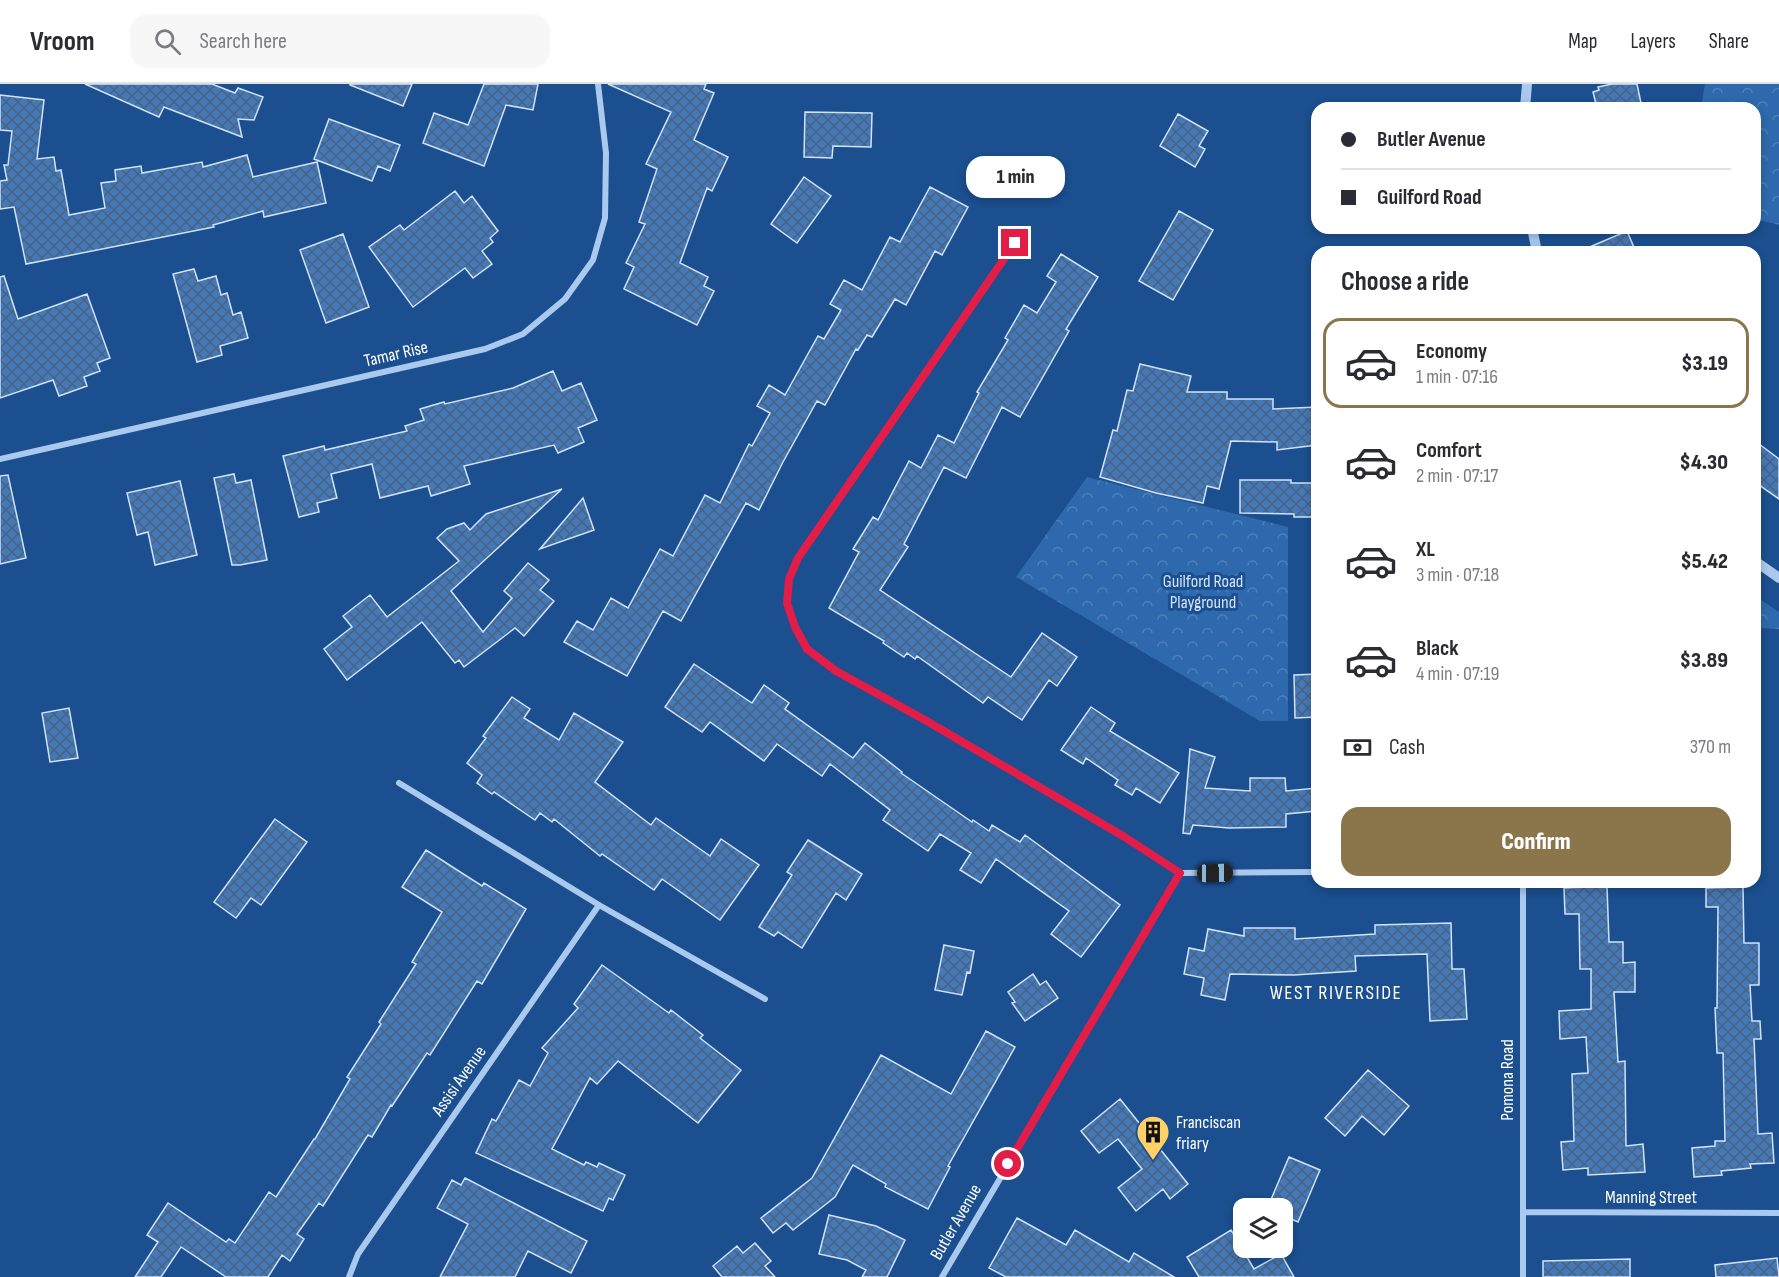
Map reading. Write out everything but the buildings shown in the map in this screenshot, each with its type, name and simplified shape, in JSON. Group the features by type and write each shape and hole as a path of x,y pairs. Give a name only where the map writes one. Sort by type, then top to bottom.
{"street":[{"name":"Tamar Rise","path":"0,459 485,349 523,334 566,299 593,260 605,218 606,153 598,84"},
{"path":"1526,102 1527,84"},
{"path":"1015,243 798,558 789,579 787,603 795,627 807,649 836,671 925,720 1123,836 1180,873 1311,872"},
{"path":"1761,565 1779,578"},
{"path":"399,783 599,905 765,999"},
{"name":"Butler Avenue","path":"942,1277 1180,873"},
{"name":"Pomona Road","path":"1523,888 1523,1277"},
{"name":"Assisi Avenue","path":"349,1277 358,1254 599,905"},
{"name":"Manning Street","path":"1524,1212 1779,1213"}],"green space":[{"path":"1705,84 1779,84 1779,225 1761,220 1761,102 1702,102"},
{"name":"Guilford Road Playground","path":"1087,477 1288,527 1288,721 1260,721 1016,577"},
{"path":"1761,600 1779,612 1779,629 1761,628"}],"place":[{"name":"Franciscan friary","path":"1153,1161"}],"district":[{"name":"WEST RIVERSIDE","path":"1336,993"}],"route":[{"path":"1008,1164 1180,873 1123,836 925,720 836,671 807,649 795,627 787,603 789,579 798,558 1015,243"}]}
